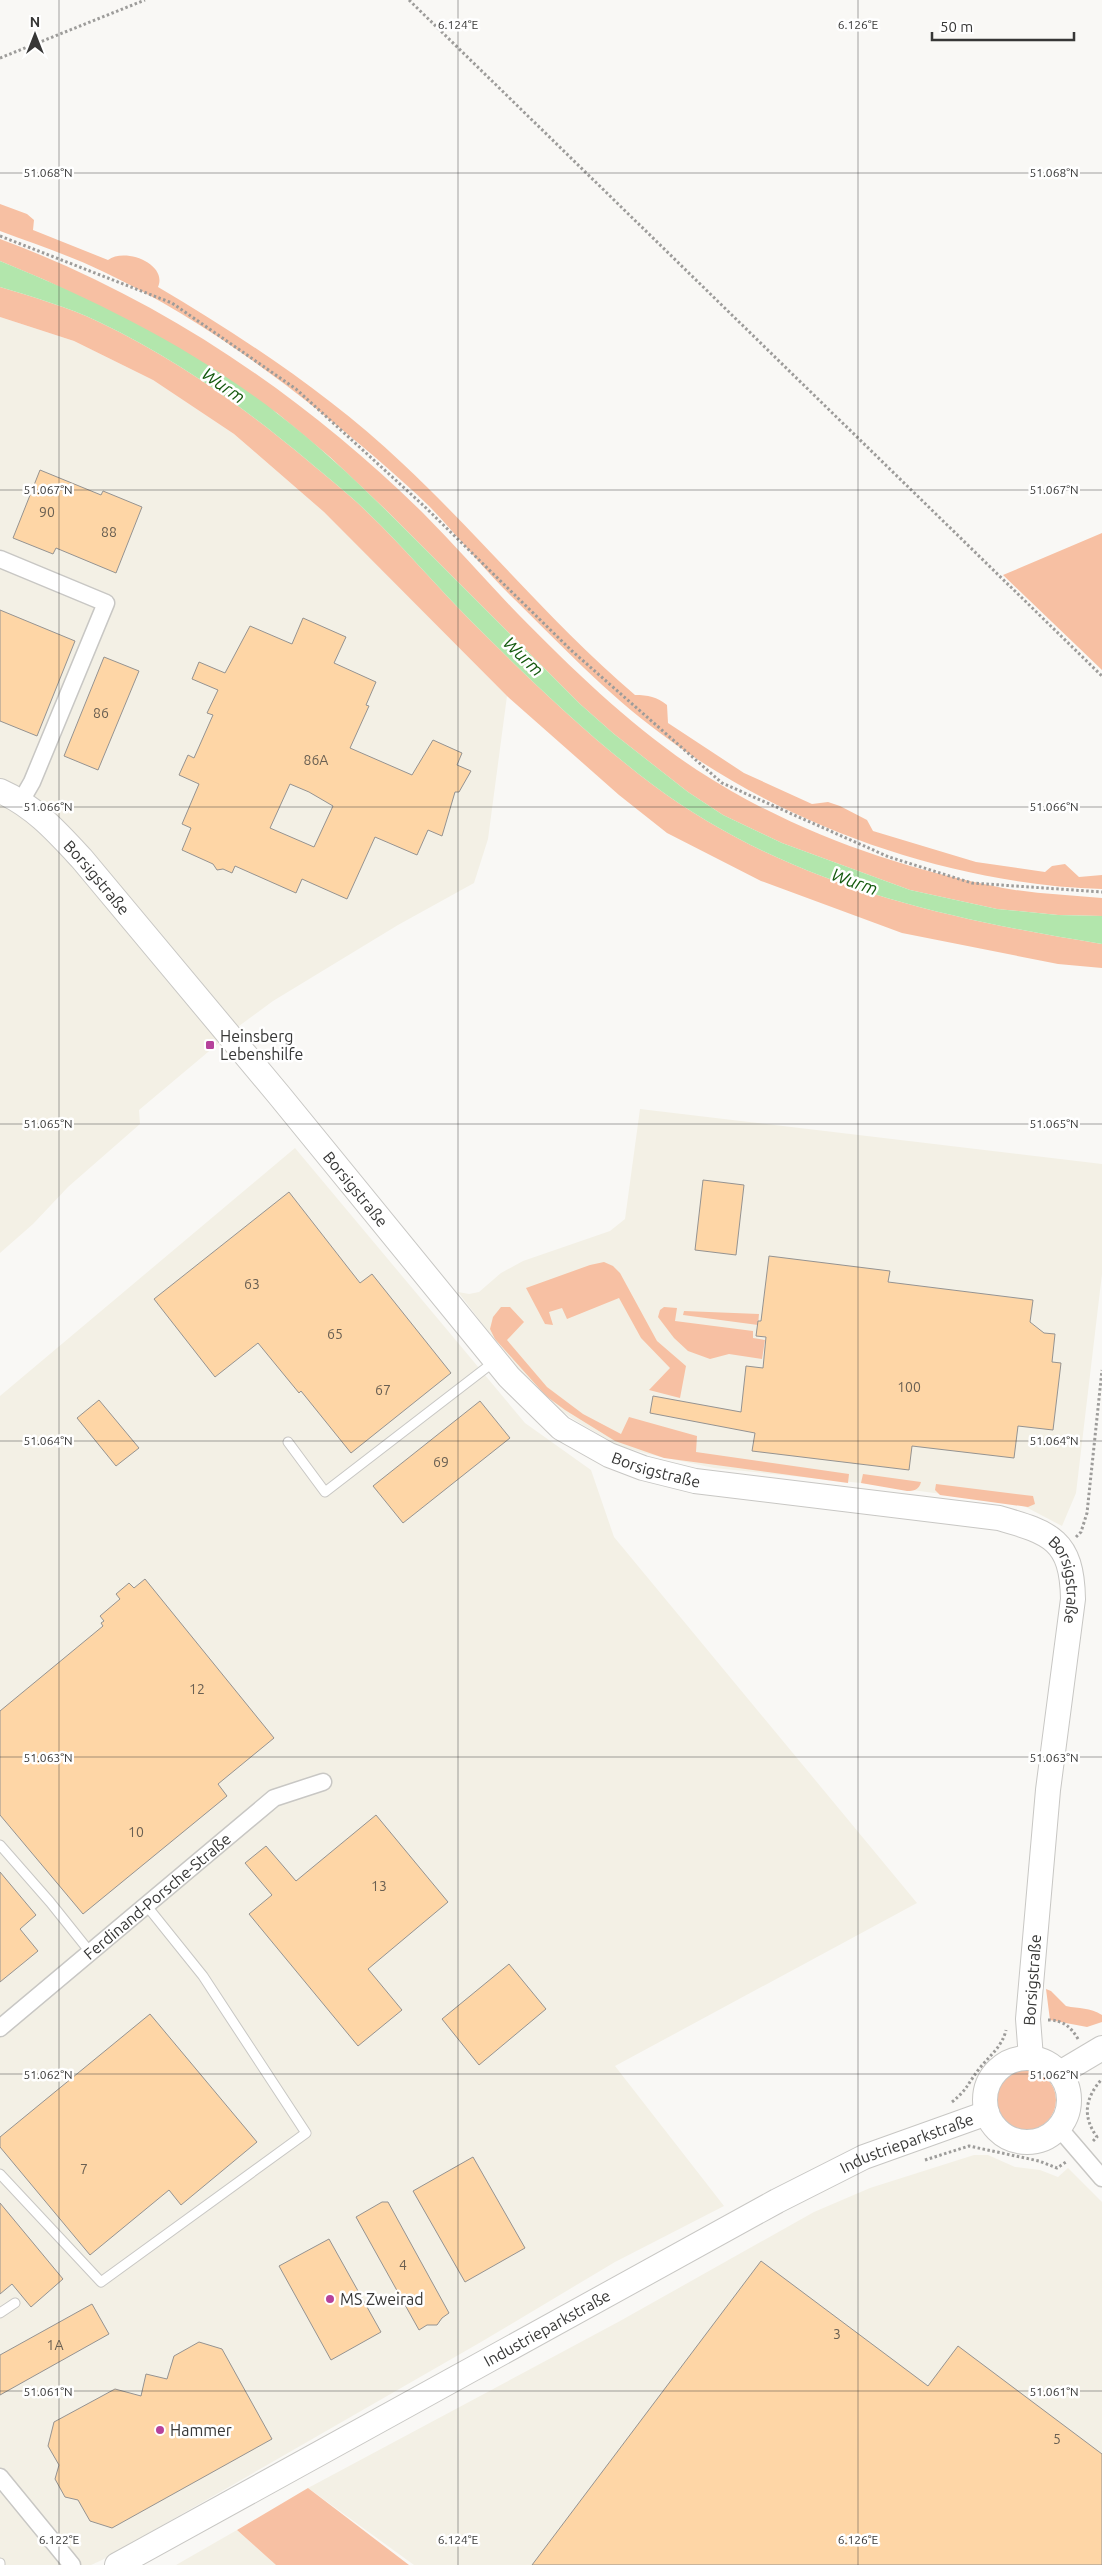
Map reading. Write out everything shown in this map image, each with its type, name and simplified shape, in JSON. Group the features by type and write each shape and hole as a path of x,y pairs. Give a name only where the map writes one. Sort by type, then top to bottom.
{"street":[{"name":"Borsigstraße","path":"0,559 106,603 32,782 10,796 53,828 82,859 279,1095 509,1378 560,1428 609,1455 643,1468 695,1482 999,1518 1036,1528 1058,1543 1063,1550 1072,1573 1073,1599 1048,1790 1028,2019 1031,2058"},
{"name":"Ferdinand-Porsche-Straße","path":"0,2028 274,1798 324,1782"},
{"path":"1060,2073 1096,2052"},
{"path":"1031,2058 1042,2060 1060,2073 1069,2095 1065,2118 1058,2128 1102,2178"},
{"name":"Industrieparkstraße","path":"1031,2058 1017,2059 1004,2065 994,2074 988,2086 985,2099 988,2113 994,2126 1005,2136 1019,2141 1033,2142 1047,2137 1058,2128"},
{"name":"Industrieparkstraße","path":"117,2565 777,2200 864,2157 988,2113"},
{"path":"0,2477 72,2565"}],"lane":[{"path":"288,1442 325,1492 496,1361"},
{"path":"0,1845 50,1902 90,1952"},
{"path":"0,2174 101,2282 306,2133 203,1976 146,1904"},
{"path":"0,2313 15,2303"}],"path":[{"path":"0,58 145,0"},
{"path":"409,0 1102,676"},
{"path":"0,236 172,303 296,389 424,506 572,651 722,783 889,857 972,883 1102,892"},
{"path":"1063,1550 1081,1532 1087,1514 1102,1370"},
{"path":"1028,2019 1056,2020 1068,2025 1096,2052"},
{"path":"920,2161 969,2146 989,2148 999,2154 1039,2161 1056,2168 1097,2138 1089,2119 1087,2104 1091,2092 1102,2079"}],"shaded area":[{"path":"0,204 27,214 34,220 33,230 108,260 115,256 124,256 143,260 157,271 158,287 222,326 315,390 402,463 574,639 635,695 652,697 663,702 667,705 668,723 744,773 812,804 828,802 840,806 867,820 873,831 976,862 1045,872 1052,866 1065,864 1079,877 1102,875 1102,889 1044,885 986,876 927,862 870,844 814,822 759,796 708,766 640,718 601,684 500,584 424,501 376,458 280,380 212,333 141,291 79,261 0,231"},
{"path":"0,239 59,263 116,290 172,320 278,390 328,428 377,469 423,513 518,614 604,697 626,717 697,770 769,811 844,844 883,858 963,880 1028,892 1102,898 1102,916 1058,915 997,909 910,890 782,843 723,815 688,792 614,734 580,704 386,510 330,457 277,413 117,315 45,280 0,261"},
{"path":"0,287 75,312 127,336 182,368 259,421 360,505 472,622 582,727 653,785 704,819 757,848 811,872 867,892 983,922 1102,944 1102,968 1058,964 902,933 761,881 667,833 619,795 507,696 324,512 234,434 153,380 74,341 0,317"},
{"path":"0,317 74,341 153,380 234,434 324,512 507,696 488,839 474,883 398,925 273,1001 239,1026 139,1110 140,1124 68,1187 33,1224 0,1253"},
{"path":"1102,533 1102,670 1003,575"},
{"path":"640,1109 1102,1164 1102,1274 1076,1493 1062,1526 1022,1505 861,1483 714,1468 648,1454 619,1446 573,1419 544,1398 524,1378 458,1292 469,1294 479,1292 501,1273 523,1261 610,1231 625,1219"},
{"path":"295,1148 525,1423 591,1470 614,1537 917,1903 615,2066 724,2206 615,2262 481,2342 102,2560 91,2565 0,2565 0,1396"},
{"path":"604,1262 613,1266 620,1273 657,1341 686,1366 680,1398 649,1390 670,1368 641,1338 619,1298 567,1319 562,1308 549,1312 553,1325 545,1324 526,1288 590,1265"},
{"path":"501,1307 510,1307 524,1322 507,1340 547,1387 583,1414 621,1434 629,1417 697,1436 696,1452 849,1474 848,1483 664,1458 615,1441 546,1396 495,1339 490,1329 493,1317"},
{"path":"664,1307 677,1308 675,1321 753,1331 753,1338 765,1340 762,1359 729,1354 710,1359 688,1351 674,1338 658,1317 660,1310"},
{"path":"684,1311 759,1314 758,1325 683,1315"},
{"path":"863,1474 921,1482 916,1490 907,1491 861,1483"},
{"path":"936,1484 1033,1496 1035,1504 1028,1507 940,1495 935,1490"},
{"path":"1046,1989 1051,1991 1066,2006 1098,2012 1102,2015 1102,2022 1087,2027 1050,2020"},
{"path":"1020,2070 1032,2070 1048,2078 1054,2088 1056,2100 1054,2112 1048,2122 1032,2130 1020,2130 1004,2122 996,2106 996,2094 1004,2078"},
{"path":"974,2155 988,2155 1015,2167 1040,2170 1058,2177 1068,2168 1102,2202 1102,2565 414,2565 308,2488 620,2321 814,2212 870,2188"},
{"path":"308,2488 409,2565 276,2565 237,2530"},
{"path":"237,2530 276,2565 176,2565"}],"water":[{"name":"Wurm","path":"0,261 37,276 144,328 213,368 299,430 377,501 580,704 614,734 688,792 723,815 782,843 910,890 997,909 1058,915 1102,916 1102,944 983,922 867,892 811,872 757,848 704,819 653,785 605,747 515,665 360,505 283,440 234,403 155,351 99,322 75,312 0,287"}],"building":[{"path":"40,470 101,495 103,491 142,507 116,573 56,548 53,554 13,538"},
{"path":"0,610 75,641 37,736 0,721"},
{"path":"303,618 346,637 334,663 376,682 366,705 369,706 350,748 412,775 433,740 462,753 457,765 471,771 459,792 455,792 442,836 428,830 417,855 375,837 347,899 302,879 296,893 235,866 232,873 223,869 217,870 213,864 182,850 191,828 182,824 199,784 179,775 188,755 194,758 213,715 207,713 218,690 192,679 199,662 225,673 250,626 292,644","holes":["290,784 309,792 333,806 314,847 270,828"]},
{"path":"104,657 139,671 98,770 64,756"},
{"path":"703,1180 744,1185 736,1255 695,1250"},
{"path":"289,1192 360,1283 372,1274 451,1373 351,1453 301,1391 299,1393 258,1343 215,1377 154,1299"},
{"path":"769,1256 890,1271 888,1282 1033,1300 1030,1322 1044,1333 1055,1334 1052,1362 1061,1363 1053,1430 1018,1426 1014,1458 912,1446 909,1470 752,1451 755,1433 650,1413 653,1396 741,1412 746,1366 763,1368 766,1337 756,1336 758,1321 761,1321"},
{"path":"99,1400 139,1448 116,1466 77,1418"},
{"path":"480,1401 510,1438 403,1523 373,1486"},
{"path":"145,1579 274,1738 218,1784 227,1796 83,1914 0,1815 0,1711 103,1626 101,1623 104,1621 100,1616 120,1599 116,1594 129,1583 134,1588"},
{"path":"376,1815 448,1902 368,1969 402,2010 358,2046 249,1914 272,1895 245,1863 266,1846 296,1881"},
{"path":"0,1872 36,1915 20,1929 38,1951 0,1982"},
{"path":"509,1964 546,2009 479,2065 442,2019"},
{"path":"150,2014 257,2142 181,2205 169,2190 90,2255 0,2147 0,2137"},
{"path":"473,2157 525,2248 465,2282 413,2191"},
{"path":"382,2202 388,2202 449,2313 437,2325 427,2325 419,2330 356,2217"},
{"path":"0,2203 63,2279 31,2307 12,2284 0,2294"},
{"name":"MS Zweirad","path":"329,2239 381,2332 331,2360 279,2266"},
{"path":"761,2261 928,2386 958,2346 1102,2454 1102,2565 532,2565"},
{"path":"92,2304 109,2334 0,2395 0,2355"},
{"name":"Hammer","path":"199,2342 222,2349 272,2439 112,2528 90,2521 78,2500 65,2497 55,2479 59,2465 48,2446 54,2422 115,2389 141,2396 146,2374 167,2379 174,2356"}],"place":[{"name":"Heinsberg Lebenshilfe","path":"210,1045"},
{"name":"MS Zweirad","path":"330,2299"},
{"name":"Hammer","path":"160,2430"}]}
